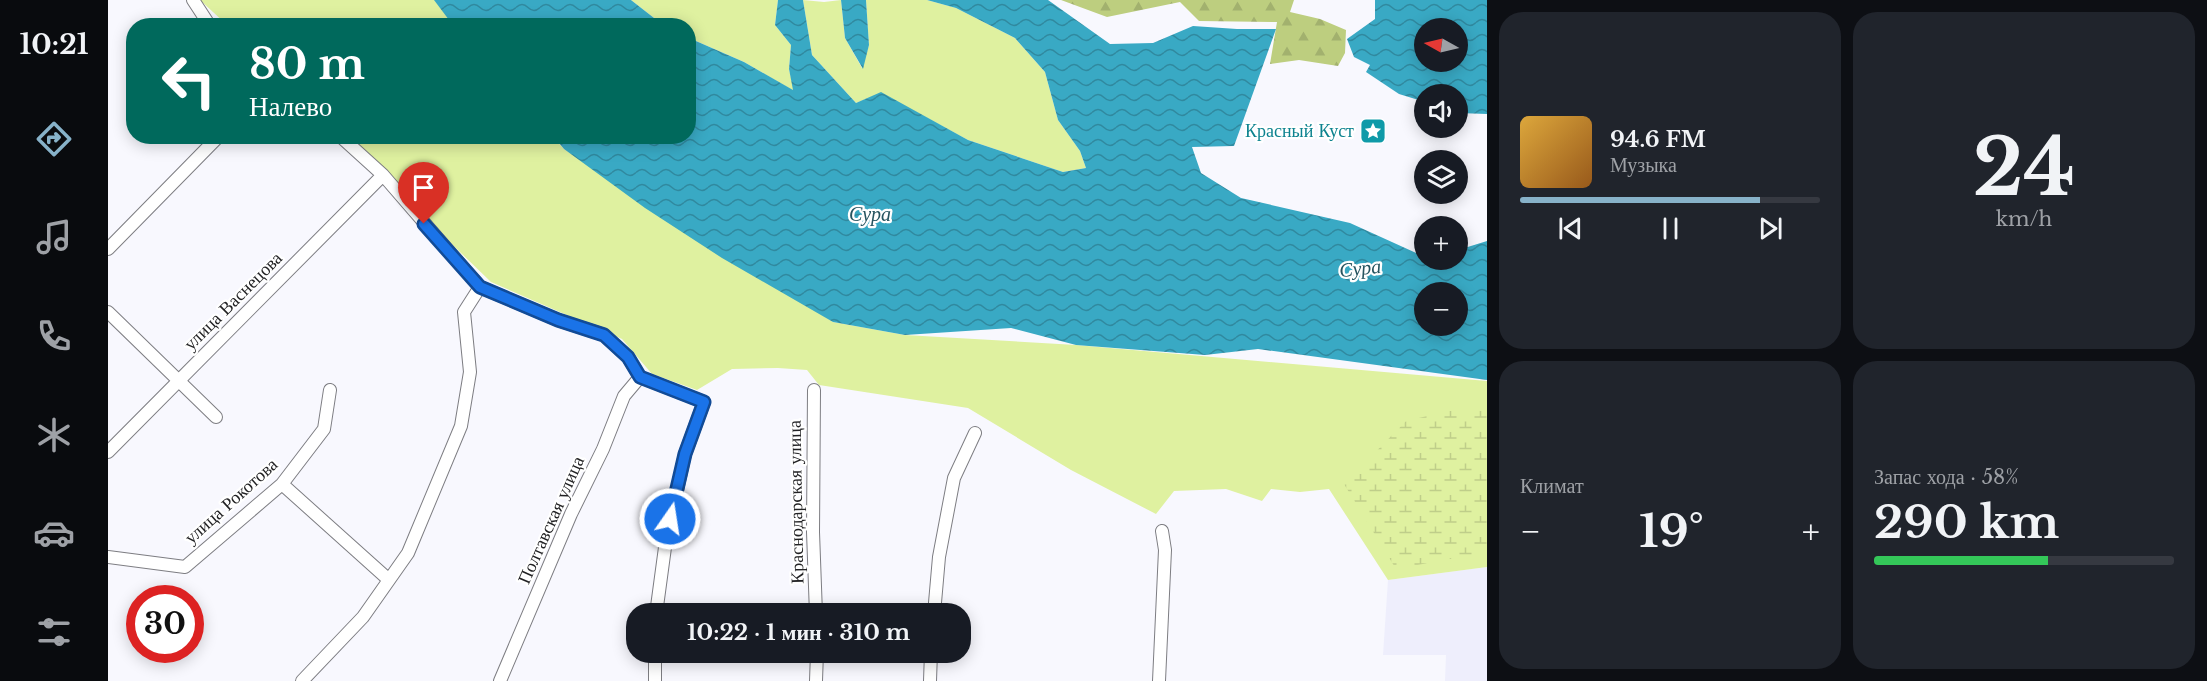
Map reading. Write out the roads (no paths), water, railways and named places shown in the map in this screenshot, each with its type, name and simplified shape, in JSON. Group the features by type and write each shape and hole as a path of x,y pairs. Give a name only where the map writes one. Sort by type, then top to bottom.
{"street":[{"path":"193,0 205,18"},
{"path":"108,249 211,144"},
{"path":"349,144 383,176 480,287 558,320 604,335 628,357 640,377 704,402 685,454 666,540 657,603"},
{"name":"улица Васнецова","path":"108,452 383,176"},
{"path":"302,681 363,617 408,554 460,426 470,372 464,312 480,287"},
{"path":"108,312 216,417"},
{"name":"Полтавская улица","path":"500,681 571,514 603,450 624,396 640,377"},
{"name":"улица Рокотова","path":"108,556 185,567 282,484 324,429 330,390"},
{"name":"Краснодарская улица","path":"814,390 813,532 816,603"},
{"path":"935,603 939,557 954,478 975,433"},
{"path":"282,484 389,580"},
{"path":"1159,681 1165,550 1162,531"},
{"path":"655,663 656,681"},
{"path":"816,681 817,663"},
{"path":"930,681 931,663"}],"water":[{"path":"434,0 631,0 654,18 448,18"},
{"name":"Сура","path":"778,0 803,0 812,55 856,103 881,92 968,140 1063,172 1086,168 1080,151 1058,120 1045,72 1015,38 956,8 927,0 1048,0 1110,44 1153,43 1193,26 1276,29 1234,146 1192,147 1201,173 1241,198 1350,223 1414,252 1414,270 1468,270 1468,247 1487,241 1487,380 1258,349 1205,355 1076,345 1011,328 905,335 833,322 722,258 645,208 560,144 696,144 696,41 744,62 793,90 789,69 791,45 775,25"},
{"path":"841,0 866,0 869,45 863,69 845,38"},
{"name":"Красный Куст","path":"1375,0 1487,0 1487,114 1468,113 1468,84 1414,84 1414,99 1399,94 1366,72 1370,65 1354,57 1347,39 1375,19"}],"place":[{"name":"Красный Куст","path":"1373,131"}]}
